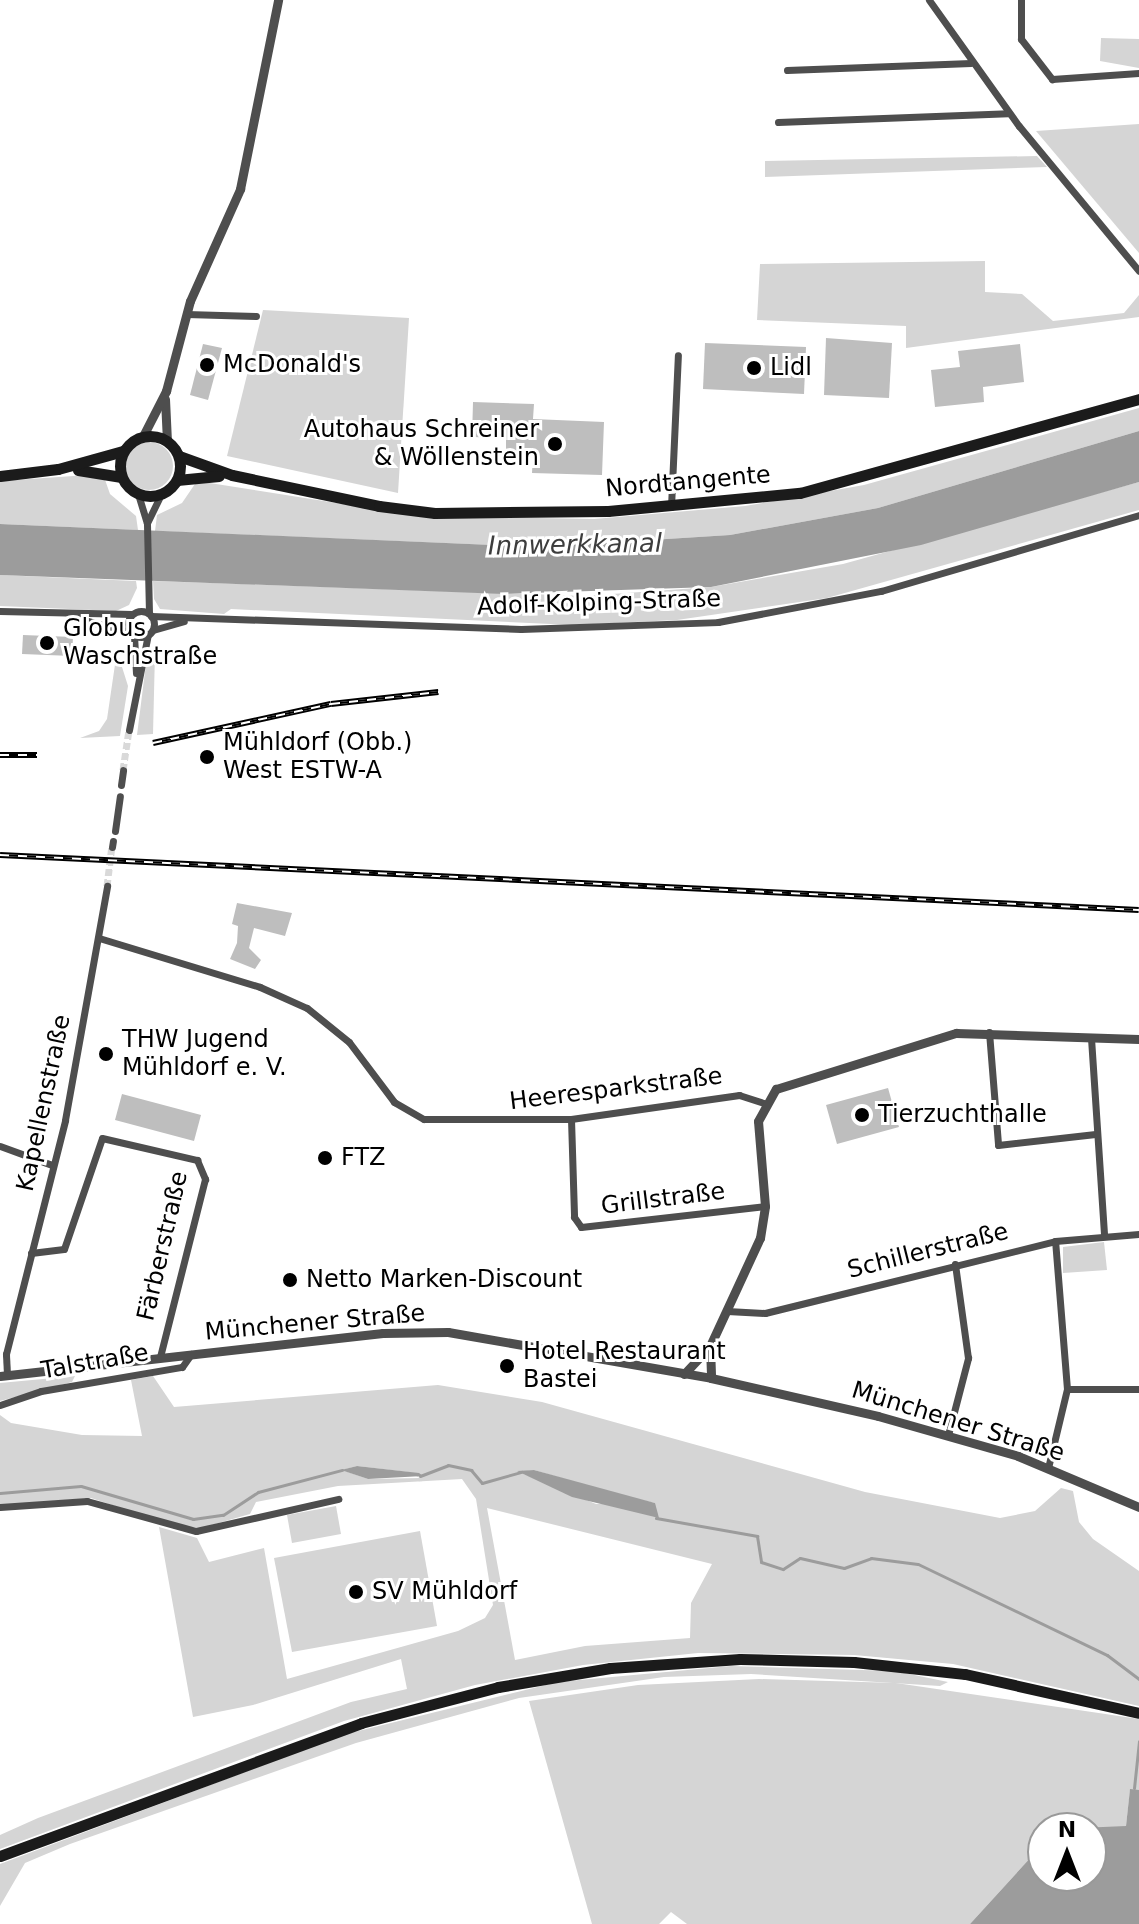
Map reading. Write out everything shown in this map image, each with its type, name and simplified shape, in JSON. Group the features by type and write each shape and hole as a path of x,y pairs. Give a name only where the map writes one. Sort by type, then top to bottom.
{"main road":[{"name":"Nordtangente","path":"179,456 232,475 435,513 671,507 864,479 1139,399"},
{"path":"0,476 58,469 123,451 143,436 167,441 179,456 177,480 161,494 138,494 121,477 58,469"},
{"path":"121,477 123,451"},
{"name":"Nordtangente","path":"177,480 232,475"},
{"path":"0,1856 361,1723 498,1687 610,1668 740,1659 854,1662 965,1674 1136,1712"}],"street":[{"path":"143,436 166,391 186,314 240,189 278,0"},
{"path":"929,0 1008,113 1139,271"},
{"path":"1021,0 1021,39 1052,79 1139,73"},
{"path":"787,70 971,63"},
{"path":"778,122 1008,113"},
{"path":"186,314 256,316"},
{"path":"671,507 678,355"},
{"path":"166,391 167,441"},
{"path":"129,730 136,679 150,632 150,615 144,595 147,523 138,494"},
{"path":"147,523 161,494"},
{"name":"Adolf-Kolping-Straße","path":"51,614 134,613 190,620 521,629 718,622 881,591 1139,515"},
{"path":"136,679 132,633 134,613 144,595"},
{"path":"0,611 51,614"},
{"name":"Adolf-Kolping-Straße","path":"51,614 132,633 150,632 190,620"},
{"path":"121,785 123,770"},
{"path":"115,831 120,796"},
{"name":"Kapellenstraße","path":"3,1375 52,1165 107,886"},
{"name":"Heeresparkstraße","path":"99,938 260,987 307,1008 349,1042 394,1102 424,1119 571,1119 739,1095 764,1103"},
{"path":"989,1032 998,1145 1095,1134"},
{"path":"684,1374 710,1346 756,1250 765,1206 758,1121 764,1103 783,1084 945,1035 989,1032 1139,1039"},
{"path":"1091,1038 1104,1235"},
{"name":"Grillstraße","path":"571,1119 574,1217 581,1227 765,1206"},
{"name":"Färberstraße","path":"31,1253 64,1249 102,1138 197,1160 205,1179 160,1357"},
{"path":"0,1146 52,1165"},
{"name":"Schillerstraße","path":"727,1311 765,1313 1055,1241 1139,1234"},
{"path":"1048,1468 1067,1389 1055,1241"},
{"path":"948,1435 968,1358 955,1264"},
{"name":"Münchener Straße","path":"3,1375 428,1331 711,1378 948,1435 1048,1468 1139,1507"},
{"path":"710,1346 711,1378"},
{"name":"Talstraße","path":"0,1405 50,1389 182,1367 191,1354"},
{"path":"1067,1389 1139,1389"},
{"path":"0,1507 87,1501 196,1531 338,1499"}],"shaded area":[{"path":"1101,38 1139,39 1139,68 1100,61"},
{"path":"1139,124 1139,253 1036,131"},
{"path":"1037,156 1047,167 765,177 765,161"},
{"path":"985,261 985,292 1022,294 1053,321 1124,313 1139,295 1139,317 906,348 906,326 757,320 760,264"},
{"path":"263,310 409,318 398,493 227,456"},
{"path":"1139,408 1139,431 878,508 730,535 540,547 155,531 157,515 182,503 197,481 419,516 594,519 745,506 864,485"},
{"path":"149,442 166,449 173,466 166,483 149,490 132,483 125,466 132,449"},
{"path":"103,474 110,494 136,516 138,530 0,524 0,481"},
{"path":"1139,482 1139,510 827,598 677,620 572,625 231,609 224,614 160,609 154,599 153,581 584,596 711,587 843,564"},
{"path":"0,575 136,581 137,588 129,605 116,611 0,606"},
{"path":"117,651 128,686 120,736 80,738 99,731 107,719"},
{"path":"155,652 153,734 137,735 147,656"},
{"path":"1104,1242 1107,1270 1063,1273 1063,1247"},
{"path":"75,1376 72,1382 0,1401 0,1383"},
{"path":"153,1376 174,1407 438,1385 542,1402 865,1492 1000,1518 1035,1511 1061,1488 1073,1491 1079,1522 1093,1539 1139,1571 1139,1706 953,1664 854,1655 698,1653 583,1665 475,1685 344,1721 0,1849 0,1835 38,1818 351,1702 407,1689 401,1659 253,1705 193,1717 159,1527 197,1538 209,1562 264,1548 287,1679 458,1631 485,1618 493,1605 476,1499 462,1479 338,1486 256,1502 250,1514 201,1528 175,1526 91,1498 0,1505 0,1415 11,1423 82,1435 142,1436 131,1380","holes":["357,1466 408,1472 420,1478 368,1479 342,1470","534,1470 655,1503 596,1504 519,1472","487,1508 712,1564 691,1603 690,1638 585,1646 515,1660"]},
{"path":"336,1506 341,1534 292,1543 287,1515"},
{"name":"SV Mühldorf","path":"420,1531 437,1626 292,1652 274,1558"},
{"path":"731,1666 895,1671 948,1682 940,1686 751,1674 664,1677 519,1698 356,1743 70,1844 25,1863 0,1906 0,1864 346,1734 558,1682"},
{"path":"759,1679 896,1683 1139,1719 1139,1790 1130,1790 1126,1826 1121,1828 1107,1828 1107,1812 1027,1812 1027,1862 970,1924 687,1924 671,1912 659,1924 592,1924 529,1701 638,1685"}],"water":[{"name":"Innwerkkanal","path":"1139,431 1139,482 921,545 711,587 504,594 0,575 0,524 540,547 730,535 878,508"},
{"path":"357,1466 423,1476 368,1479 341,1470"},
{"path":"534,1470 655,1503 659,1518 572,1497 517,1471"},
{"path":"1130,1789 1139,1790 1139,1924 970,1924 1027,1862 1027,1892 1107,1892 1107,1827 1126,1826"}],"building":[{"path":"826,338 892,343 889,398 824,395"},
{"name":"Lidl","path":"705,343 806,347 804,394 703,389"},
{"name":"McDonald's","path":"203,344 222,348 208,400 190,395"},
{"path":"1020,344 1024,382 983,387 984,402 935,407 931,370 960,367 958,351"},
{"name":"Autohaus Schreiner & Wöllenstein","path":"473,402 534,404 533,419 604,422 602,475 532,473 533,455 506,454 506,438 472,437"},
{"name":"Globus Waschstraße","path":"23,635 73,637 72,656 22,654"},
{"path":"237,903 292,913 285,936 254,928 249,948 261,960 255,969 230,959 237,943 238,926 232,924"},
{"name":"Tierzuchthalle","path":"888,1088 899,1127 837,1144 826,1105"},
{"path":"122,1094 201,1115 194,1141 115,1120"}],"waterway":[{"path":"420,1476 448,1465 471,1470 482,1483 521,1472"},
{"path":"0,1493 81,1486 193,1519 223,1515 258,1492 342,1470"},
{"path":"656,1518 757,1536 761,1562 783,1569 800,1558 844,1568 871,1558 918,1564 1107,1655 1139,1679"},
{"path":"1134,1788 1139,1741"}],"tunnel":[{"path":"123,770 129,730"},
{"path":"107,886 112,847"}],"railway":[{"path":"153,743 331,704 438,692"},
{"path":"0,755 37,755"},
{"path":"0,855 1139,910"}],"place":[{"name":"McDonald's","path":"207,365"},
{"name":"Lidl","path":"754,368"},
{"name":"Autohaus Schreiner & Wöllenstein","path":"555,444"},
{"name":"Globus Waschstraße","path":"47,643"},
{"name":"Mühldorf (Obb.) West ESTW-A","path":"207,757"},
{"name":"THW Jugend Mühldorf e. V.","path":"106,1054"},
{"name":"Tierzuchthalle","path":"862,1115"},
{"name":"FTZ","path":"325,1158"},
{"name":"Netto Marken-Discount","path":"290,1280"},
{"name":"Hotel Restaurant Bastei","path":"507,1366"},
{"name":"SV Mühldorf","path":"356,1592"}]}
